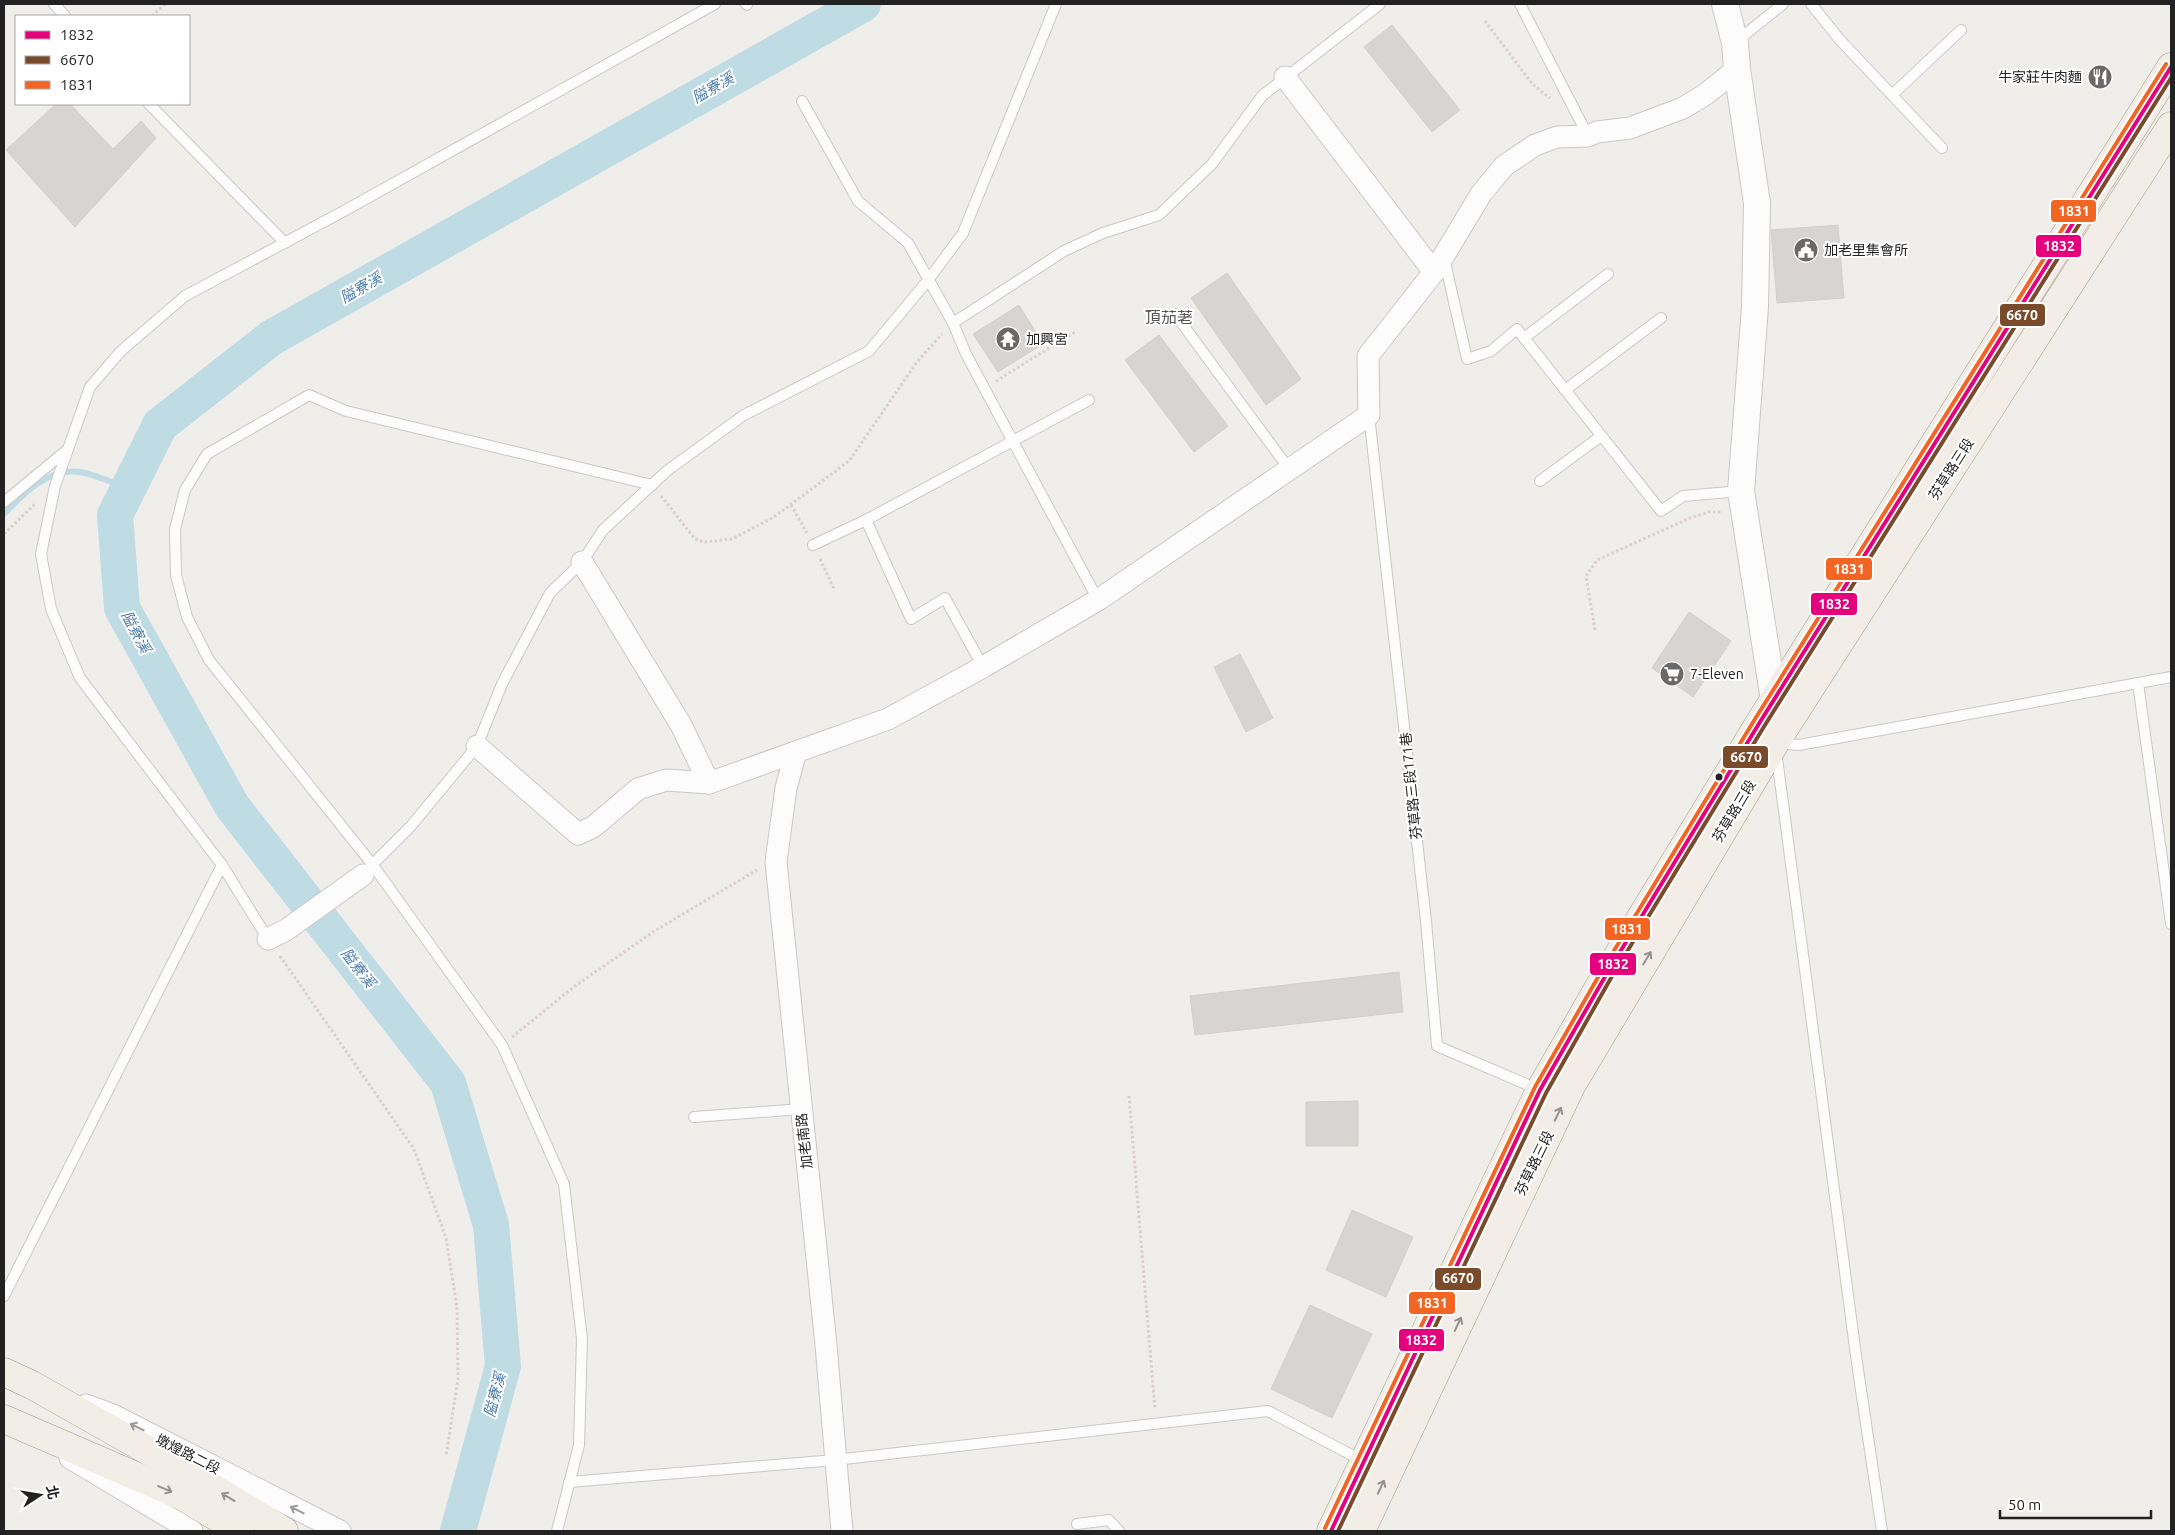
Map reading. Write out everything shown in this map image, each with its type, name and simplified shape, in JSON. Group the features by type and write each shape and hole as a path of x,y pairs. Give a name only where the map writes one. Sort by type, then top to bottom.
{"main road":[{"name":"芬草路三段","path":"1331,1531 1540,1090 1606,974 1774,700 2171,67"},
{"name":"芬草路三段","path":"1361,1531 1571,1086 1775,743 2171,126"},
{"name":"墩煌路二段","path":"4,1372 32,1385 284,1531"},
{"path":"6,1420 182,1496 240,1531"}],"street":[{"path":"1725,4 1735,42 1736,69 1757,203 1755,307 1742,501 1774,700 1775,743"},
{"path":"476,746 578,834 593,827 638,789 666,780 709,783 888,719 983,667 1098,600 1368,415 1368,356 1439,263 1481,194 1504,166 1535,145 1557,138 1588,136 1597,132 1630,128 1683,108 1706,94 1736,69"},
{"path":"1285,78 1439,263"},
{"path":"582,562 681,725 709,783"},
{"name":"加老南路","path":"796,752 786,788 776,862 826,1345 842,1531"},
{"path":"277,935 368,870"},
{"name":"墩煌路二段","path":"32,1385 112,1415 340,1531"},
{"path":"6,1420 192,1531"}],"lane":[{"path":"54,4 65,15"},
{"path":"277,935 222,866 80,678 52,609 41,554 55,486 90,387 121,351 185,296 285,243 715,4"},
{"path":"368,870 411,826 476,746 502,684 550,593 582,562 602,530 668,470 744,415 869,351 929,279 962,234 1056,4"},
{"path":"953,322 1064,251 1104,232 1158,216 1212,164 1262,96 1380,4"},
{"path":"1520,4 1588,136"},
{"path":"1735,42 1783,4"},
{"path":"1811,4 1840,40 1942,148"},
{"path":"1893,94 1961,30"},
{"path":"802,101 858,201 908,243 953,322 966,354 1098,600"},
{"path":"150,105 285,243"},
{"path":"1439,263 1467,359 1491,351 1517,329 1661,511 1683,496 1742,501"},
{"path":"1524,338 1608,274"},
{"path":"1175,314 1289,469"},
{"path":"1565,390 1661,318"},
{"path":"557,1531 579,1445 582,1339 564,1184 502,1045 209,660 187,617 176,575 175,529 185,490 207,454 309,395 346,411 652,485"},
{"path":"814,545 866,520 1089,400"},
{"name":"芬草路三段171巷","path":"1368,415 1424,902 1437,1046 1540,1090"},
{"path":"1540,481 1601,436"},
{"path":"4,502 68,449"},
{"path":"866,520 910,619 945,598 983,667"},
{"path":"1882,1531 1856,1353 1775,743 1799,745 2171,677"},
{"path":"2138,683 2171,924"},
{"path":"4,1296 222,866"},
{"path":"694,1117 801,1109"},
{"path":"570,1482 835,1460 1268,1411 1364,1462"},
{"path":"1077,1524 1109,1520 1119,1531"}],"path":[{"path":"153,15 165,4"},
{"path":"1484,21 1534,85 1555,103"},
{"path":"652,485 695,538 705,542 732,540 786,509 850,461 917,362 953,322"},
{"path":"985,388 1076,332"},
{"path":"4,534 55,486"},
{"path":"1595,630 1586,576 1597,560 1690,518 1742,501"},
{"path":"502,1045 574,986 656,930 762,867 776,862"},
{"path":"277,935 414,1149 446,1238 457,1307 458,1379 446,1456"},
{"path":"1129,1096 1156,1425"}],"building":[{"path":"1392,25 1460,110 1432,132 1364,47"},
{"path":"55,105 71,105 113,149 141,121 156,138 75,227 6,150"},
{"name":"加老里集會所","path":"1838,225 1844,298 1777,303 1771,230"},
{"path":"1227,273 1301,379 1266,405 1191,298"},
{"name":"加興宮","path":"1019,305 1043,344 998,372 973,334"},
{"path":"1159,335 1228,426 1194,452 1125,360"},
{"path":"1689,612 1731,641 1693,697 1652,668"},
{"path":"1240,654 1273,718 1246,732 1214,667"},
{"path":"1399,972 1403,1012 1195,1035 1190,996"},
{"path":"1358,1101 1358,1146 1306,1146 1306,1102"},
{"path":"1352,1210 1413,1237 1386,1297 1326,1270"},
{"path":"1310,1305 1372,1334 1332,1418 1271,1389"}],"waterway":[{"name":"隘寮溪","path":"458,1531 503,1366 491,1225 448,1083 232,806 122,608 115,515 160,425 271,338 863,4"},
{"path":"4,514 28,491 47,478 58,474 80,472 129,488"}],"transit line":[{"name":"1831","path":"1325,1528 1535,1087 1601,972 1755,719 2166,64"},
{"name":"1832","path":"1331,1531 1540,1090 1606,975 1760,722 2171,67"},
{"name":"6670","path":"1338,1531 1546,1093 1611,978 1765,725 2171,78"}],"place":[{"name":"牛家莊牛肉麵","path":"2100,77"},
{"name":"加老里集會所","path":"1806,250"},
{"name":"加興宮","path":"1008,339"},
{"name":"7-Eleven","path":"1672,674"}],"district":[{"name":"頂茄荖","path":"1169,317"}]}
